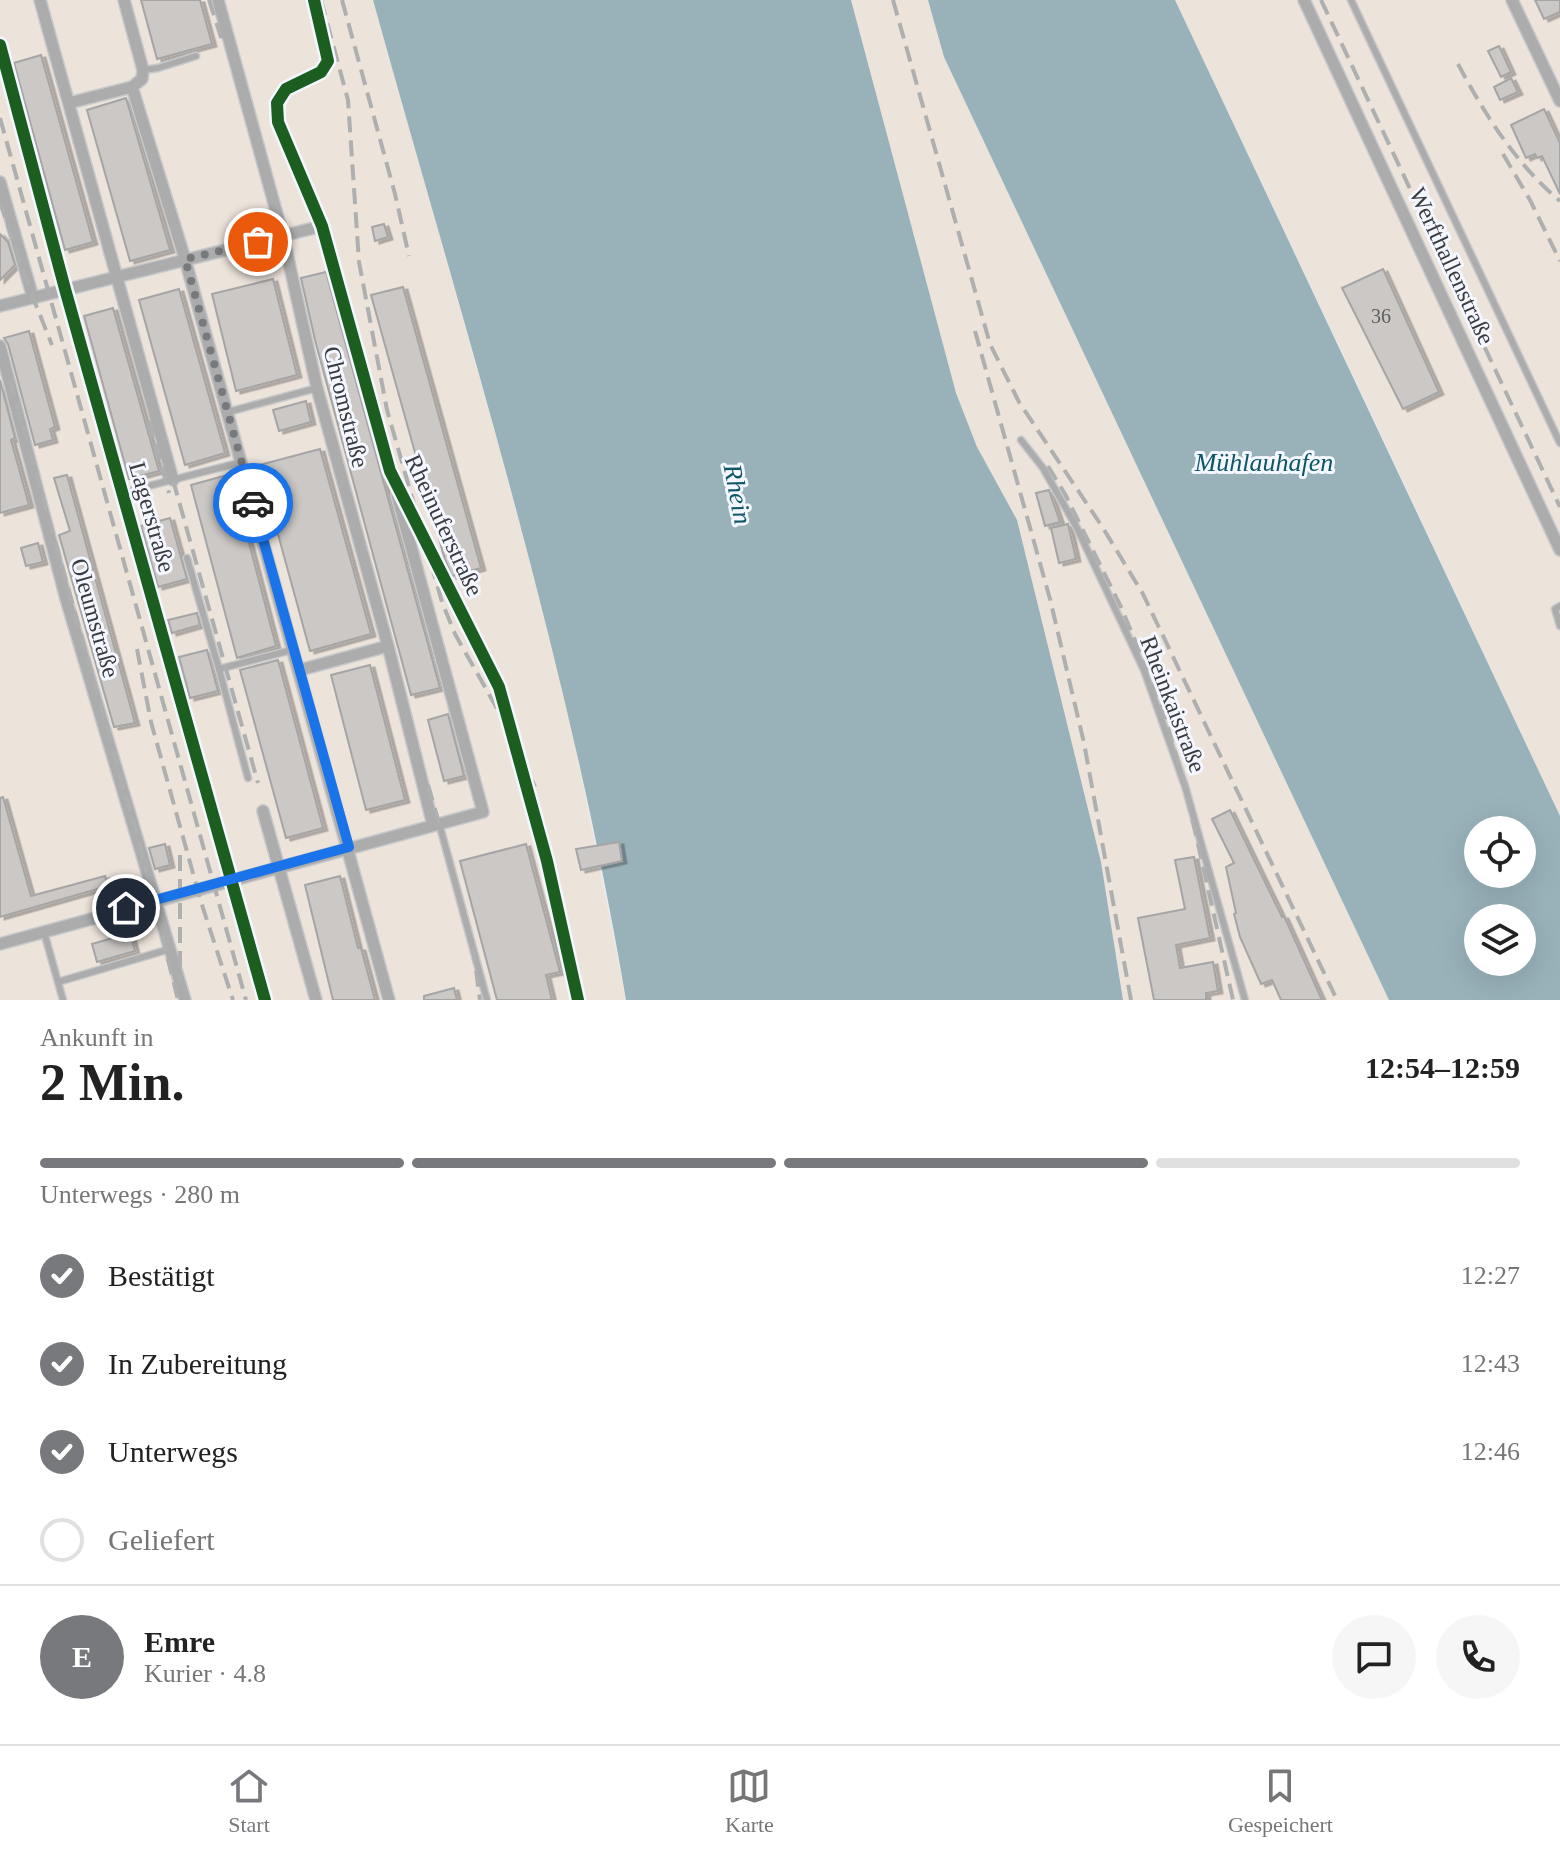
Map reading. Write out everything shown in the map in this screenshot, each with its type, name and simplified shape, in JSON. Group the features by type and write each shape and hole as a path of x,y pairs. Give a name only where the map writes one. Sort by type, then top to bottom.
{"street":[{"path":"40,0 173,480"},
{"path":"69,103 132,87 142,79 143,70 124,0"},
{"name":"Chromstraße","path":"218,0 283,236 317,388 436,824"},
{"name":"Rheinuferstraße","path":"314,0 328,61 321,72 286,89 277,103 278,122 322,226 390,471 499,687 547,861 578,1000"},
{"name":"Werfthallenstraße","path":"1304,0 1560,550"},
{"path":"1512,0 1560,101"},
{"name":"Lagerstraße","path":"0,45 65,289 265,1000"},
{"path":"132,87 185,259 389,1000"},
{"path":"0,182 33,298"},
{"path":"0,306 322,226"},
{"name":"Oleumstraße","path":"0,346 66,599 185,1000"},
{"path":"0,944 483,812 390,471"},
{"path":"300,670 388,646"},
{"path":"263,811 316,1000"}],"lane":[{"path":"1351,0 1560,443"},
{"path":"143,70 196,56"},
{"path":"228,412 317,388"},
{"name":"Rheinkaistraße","path":"1021,440 1043,468 1077,528 1144,670 1185,786 1245,1000"},
{"path":"133,490 242,462"},
{"path":"187,558 248,778"},
{"path":"1560,606 1555,609 1560,626"},
{"path":"219,669 294,649"},
{"path":"436,824 487,1000"},
{"path":"44,932 63,1000"},
{"path":"58,982 171,948"}],"shaded area":[{"path":"0,0 373,0 563,686 626,1000 0,1000"},
{"path":"851,0 928,0 944,57 1389,1000 1123,1000 1101,861 977,447 956,393"},
{"path":"1175,0 1560,0 1560,816 1372,415"}],"water":[{"name":"Rhein","path":"373,0 851,0 956,393 977,447 1017,520 1101,862 1123,1000 626,1000 603,873 545,621"},
{"name":"Mühlauhafen","path":"928,0 1175,0 1560,816 1560,1000 1389,1000 944,57"}],"building":[{"path":"141,0 200,0 212,44 157,59"},
{"path":"1535,0 1560,0 1560,12 1544,19"},
{"path":"1499,46 1511,72 1501,77 1488,51"},
{"path":"41,55 93,242 65,250 14,63"},
{"path":"1511,78 1518,92 1500,100 1494,87"},
{"path":"126,98 170,250 130,261 87,110"},
{"path":"1544,109 1560,143 1560,194 1542,156 1537,158 1535,154 1526,158 1511,125"},
{"path":"384,224 388,237 375,241 372,227"},
{"path":"0,234 8,242 15,265 0,280"},
{"path":"1383,269 1439,392 1403,409 1342,288"},
{"path":"326,272 440,688 411,695 301,278"},
{"path":"273,279 297,375 236,391 212,294"},
{"path":"403,287 481,568 452,576 371,295"},
{"path":"179,289 225,453 185,465 139,300"},
{"path":"113,308 159,471 129,479 84,316"},
{"path":"29,331 55,427 50,429 53,440 35,445 4,338"},
{"path":"0,380 15,438 11,440 29,505 0,513"},
{"path":"306,401 311,422 279,431 273,410"},
{"path":"320,449 371,634 310,651 276,527 269,529 252,467"},
{"path":"231,474 276,646 237,658 191,485"},
{"path":"67,475 135,723 114,727 59,535 70,531 54,478"},
{"path":"1049,490 1060,522 1045,526 1036,493"},
{"path":"170,518 187,579 158,587 141,526"},
{"path":"1068,524 1076,559 1059,563 1051,528"},
{"path":"38,543 43,562 26,566 21,548"},
{"path":"197,613 200,625 172,633 168,620"},
{"path":"207,650 218,691 190,698 179,657"},
{"path":"278,660 323,828 286,838 240,670"},
{"path":"370,665 405,800 366,810 331,675"},
{"path":"448,714 464,776 444,781 428,720"},
{"path":"3,797 31,896 105,876 108,886 0,917 0,798"},
{"path":"1230,810 1284,916 1322,1000 1281,1000 1272,980 1261,984 1240,937 1234,914 1226,867 1234,863 1212,819"},
{"path":"619,842 622,861 581,870 576,849"},
{"path":"165,844 170,865 155,869 149,848"},
{"path":"526,844 560,972 546,975 552,1000 497,1000 460,861"},
{"path":"1194,857 1210,938 1176,945 1180,968 1213,962 1218,991 1206,993 1206,1000 1154,1000 1138,918 1185,909 1175,860"},
{"path":"340,876 375,1000 333,1000 305,885"},
{"path":"130,933 135,951 97,962 92,944"},
{"path":"454,988 457,1000 424,1000 424,996"}],"railway":[{"path":"209,0 223,43"},
{"path":"321,0 348,100 359,262 387,410 442,602 455,634 512,735 535,787"},
{"path":"342,0 409,256"},
{"path":"893,0 990,344 1019,402 1143,594 1337,1000"},
{"path":"1321,0 1560,507"},
{"path":"1458,64 1503,138 1529,171 1560,201"},
{"path":"0,118 246,1000"},
{"path":"1503,154 1560,261"},
{"path":"0,202 52,345"},
{"path":"975,331 1050,599 1084,743 1131,1000"},
{"path":"10,380 141,849 178,1000"},
{"path":"149,421 169,493"},
{"path":"1048,466 1121,607 1160,700 1185,786 1233,1000"},
{"path":"173,480 258,783"},
{"path":"137,649 151,722 201,902 233,1000"},
{"path":"428,785 439,823"},
{"path":"180,855 180,979"},
{"path":"473,947 480,1000"}],"cycle path":[{"path":"314,0 328,61 321,72 286,89 277,103 278,122 322,226 390,471 499,687 547,861 578,1000"},
{"path":"0,45 65,289 265,1000"}],"way so far":[{"path":"253,503 185,259 258,242"}],"route":[{"path":"126,908 349,847 253,503"}]}
